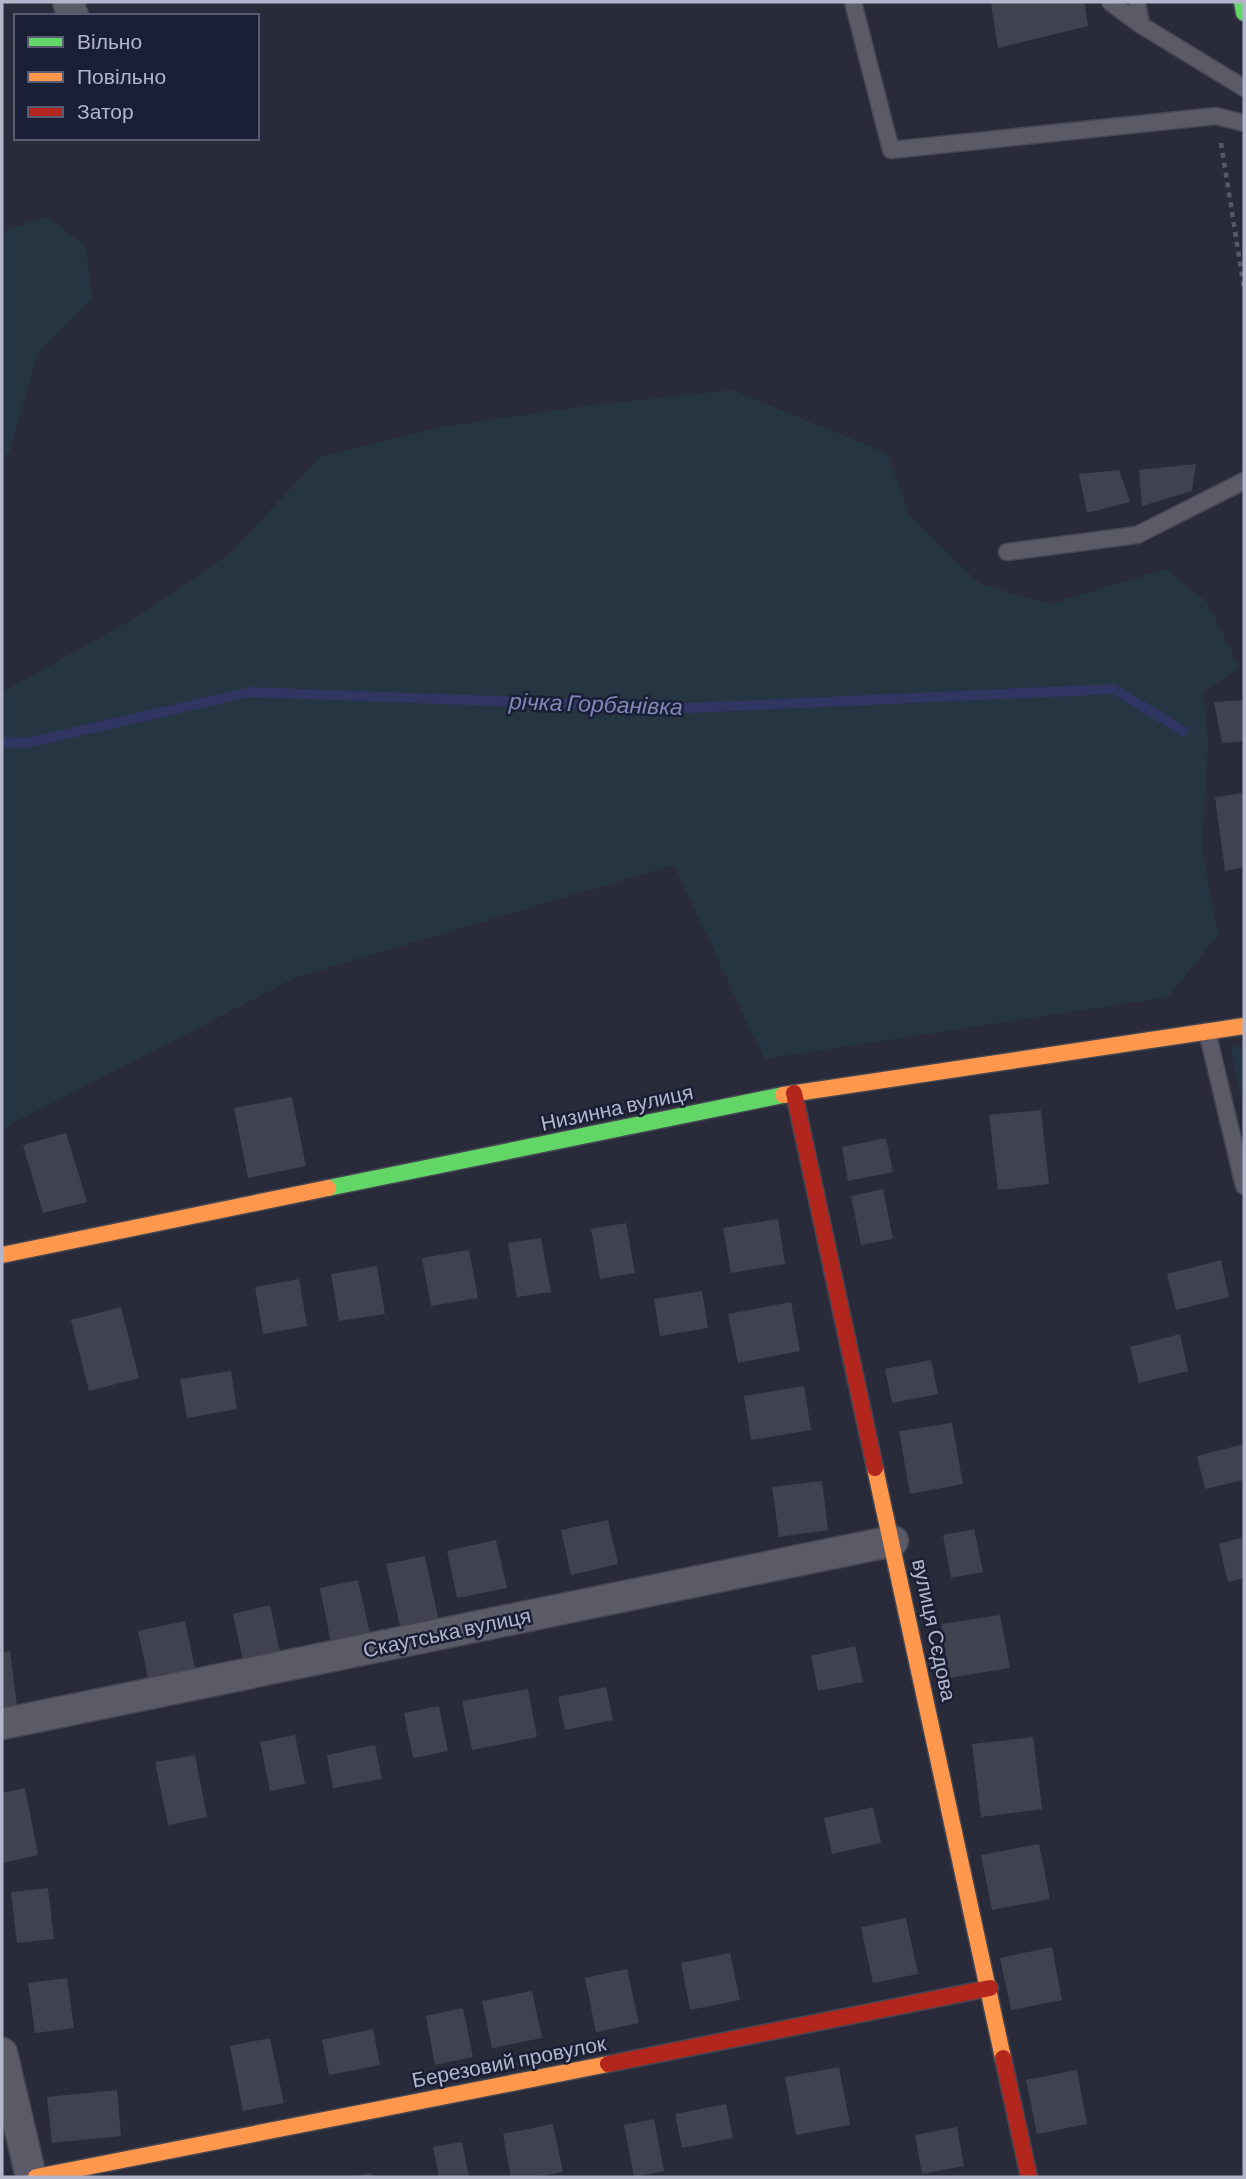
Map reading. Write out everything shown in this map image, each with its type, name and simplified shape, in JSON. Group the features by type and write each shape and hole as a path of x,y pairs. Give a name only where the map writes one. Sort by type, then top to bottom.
{"street":[{"path":"1242,2 1244,13"},
{"name":"Низинна вулиця","path":"2,1255 794,1093 1244,1026"},
{"name":"вулиця Сєдова","path":"794,1093 1029,2177"},
{"name":"Скаутська вулиця","path":"2,1724 893,1541"},
{"name":"Березовий провулок","path":"33,2177 990,1988"},
{"path":"2,2053 33,2177"}],"lane":[{"path":"853,2 891,150 1216,116 1244,124"},
{"path":"1110,2 1141,25 1244,88"},
{"path":"1137,2 1141,25"},
{"path":"1007,552 1137,535 1244,481"},
{"path":"1207,1031 1244,1186"}],"path":[{"path":"1216,116 1244,288"}],"shaded area":[{"path":"47,216 86,247 92,298 38,352 9,453 2,456 2,232"},
{"path":"732,390 887,453 910,516 980,584 1050,604 1166,569 1207,602 1240,668 1203,692 1208,743 1202,847 1218,935 1168,997 764,1059 674,865 297,977 2,1129 2,692 135,618 230,553 320,457 442,427 600,404"},
{"path":"1230,1047 1244,1047 1244,1110"}],"building":[{"path":"1084,2 1088,26 998,48 991,3"},
{"path":"1196,464 1192,491 1142,506 1139,470"},
{"path":"1119,470 1130,502 1087,513 1079,474"},
{"path":"1244,700 1244,741 1222,743 1214,702"},
{"path":"1244,793 1244,867 1225,871 1215,797"},
{"path":"292,1097 306,1166 248,1178 234,1108"},
{"path":"1041,1110 1049,1184 998,1190 989,1115"},
{"path":"66,1133 87,1202 43,1213 23,1145"},
{"path":"886,1138 893,1172 848,1181 842,1147"},
{"path":"883,1189 893,1239 861,1245 851,1196"},
{"path":"778,1219 785,1264 731,1273 723,1228"},
{"path":"626,1223 635,1273 600,1279 591,1229"},
{"path":"541,1238 551,1292 517,1297 508,1243"},
{"path":"469,1250 478,1298 431,1306 422,1258"},
{"path":"1221,1260 1229,1297 1176,1310 1167,1274"},
{"path":"377,1266 385,1314 339,1321 331,1274"},
{"path":"299,1279 307,1326 263,1334 255,1287"},
{"path":"702,1291 708,1328 660,1336 654,1299"},
{"path":"791,1302 800,1351 738,1363 728,1314"},
{"path":"121,1307 139,1378 89,1391 71,1320"},
{"path":"1180,1334 1188,1371 1139,1383 1130,1347"},
{"path":"931,1360 938,1394 892,1403 885,1369"},
{"path":"231,1371 237,1409 187,1418 180,1379"},
{"path":"804,1386 811,1430 751,1440 744,1396"},
{"path":"952,1423 963,1484 910,1494 899,1431"},
{"path":"1244,1444 1244,1480 1205,1489 1197,1456"},
{"path":"822,1481 828,1530 779,1537 772,1487"},
{"path":"608,1520 618,1564 571,1575 561,1530"},
{"path":"974,1529 983,1572 951,1578 943,1535"},
{"path":"1244,1537 1244,1578 1228,1582 1219,1544"},
{"path":"496,1540 507,1588 457,1598 447,1551"},
{"path":"425,1556 438,1618 400,1626 386,1564"},
{"path":"358,1580 370,1634 331,1643 320,1588"},
{"path":"270,1605 280,1652 243,1661 233,1614"},
{"path":"1000,1615 1010,1668 950,1678 941,1624"},
{"path":"185,1621 196,1673 149,1683 138,1631"},
{"path":"855,1646 863,1682 818,1691 811,1656"},
{"path":"10,1651 18,1713 2,1715 2,1652"},
{"path":"606,1687 613,1720 565,1730 558,1697"},
{"path":"528,1689 537,1737 472,1750 462,1701"},
{"path":"439,1706 448,1751 413,1758 404,1713"},
{"path":"295,1735 305,1784 270,1791 260,1742"},
{"path":"1033,1737 1042,1809 981,1817 972,1744"},
{"path":"375,1745 382,1779 333,1788 327,1755"},
{"path":"195,1755 207,1817 168,1825 155,1762"},
{"path":"25,1788 38,1855 2,1863 2,1793"},
{"path":"873,1807 881,1843 832,1854 824,1818"},
{"path":"1039,1844 1050,1899 992,1910 981,1855"},
{"path":"48,1888 54,1939 17,1943 11,1892"},
{"path":"906,1918 918,1974 873,1983 861,1927"},
{"path":"1052,1947 1062,2000 1011,2010 1000,1958"},
{"path":"730,1953 740,2000 690,2010 681,1963"},
{"path":"627,1969 639,2023 596,2032 585,1978"},
{"path":"67,1978 74,2028 35,2033 28,1983"},
{"path":"532,1991 542,2038 492,2048 482,2001"},
{"path":"463,2008 473,2057 435,2065 426,2016"},
{"path":"373,2029 380,2065 329,2075 322,2040"},
{"path":"270,2038 284,2103 243,2111 230,2046"},
{"path":"839,2067 850,2125 796,2135 785,2077"},
{"path":"1077,2070 1087,2124 1037,2134 1026,2080"},
{"path":"117,2090 121,2136 52,2143 47,2097"},
{"path":"726,2104 733,2138 682,2148 675,2114"},
{"path":"654,2119 664,2171 634,2177 624,2125"},
{"path":"553,2124 563,2172 536,2177 511,2177 503,2134"},
{"path":"957,2127 964,2166 922,2174 915,2135"},
{"path":"462,2142 469,2177 439,2177 433,2147"},
{"path":"371,2173 372,2177 355,2177 355,2176"}],"waterway":[{"name":"річка Горбанівка","path":"2,742 27,743 250,692 690,708 1114,689 1183,731"}],"traffic: fast":[{"path":"1242,2 1244,13"},
{"path":"328,1188 783,1095"}],"traffic: slow":[{"path":"783,1095 1244,1026"},
{"path":"2,1255 328,1188"},
{"path":"875,1468 1003,2058"},
{"path":"36,2177 608,2064"}],"traffic: jam":[{"path":"794,1093 875,1468"},
{"path":"608,2064 990,1988"},
{"path":"1003,2058 1029,2177"}]}
